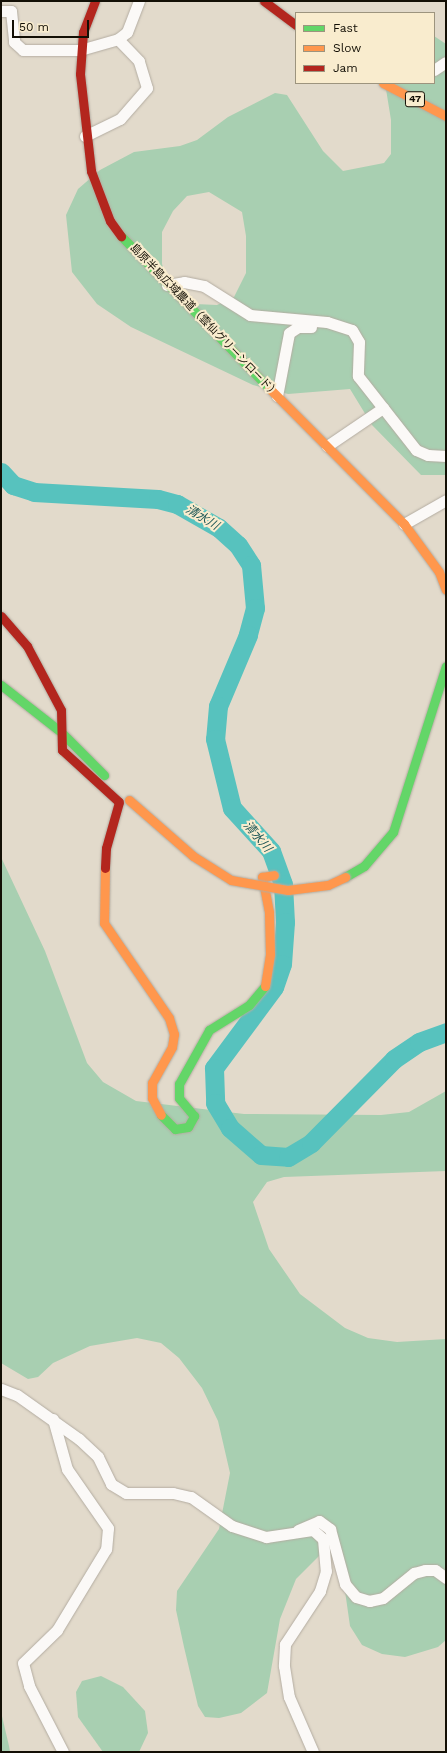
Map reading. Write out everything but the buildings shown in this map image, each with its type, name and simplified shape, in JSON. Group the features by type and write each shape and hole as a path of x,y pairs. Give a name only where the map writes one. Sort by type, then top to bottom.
{"street":[{"name":"島原半島広域農道（雲仙グリーンロード）","path":"95,1 80,50 86,136 97,194 110,221 167,285 404,524 442,572 446,590"},
{"path":"1,11 11,10 14,42 23,50 80,50 118,39 127,32 139,1"},
{"path":"264,1 295,24"},
{"path":"86,136 120,119 147,88 139,61 118,39"},
{"path":"435,69 446,62"},
{"name":"47","path":"384,84 446,116"},
{"path":"167,285 184,282 204,286 250,315 326,322 337,328"},
{"path":"277,396 289,333 303,326 352,330 358,336 358,376 416,450 428,455 446,456"},
{"path":"327,446 383,408"},
{"path":"404,524 446,500"},
{"path":"1,616 27,646 61,710 62,750 119,802 106,848 104,923 169,1018 174,1034 172,1047 152,1083 152,1098 156,1110 175,1129 188,1127 194,1116 179,1098 179,1084 209,1030 248,1005 265,988 270,954 269,912 262,877 274,875"},
{"path":"1,685 61,732 129,800 193,856 231,880 249,886 288,890 328,885 345,877 364,866 393,832 428,731 446,666"},
{"path":"1,1389 17,1395 53,1419 98,1457 111,1484 126,1493 173,1493 191,1497 232,1526 266,1537 313,1530 323,1539 327,1557 320,1591 285,1644 284,1666 289,1697 313,1752"},
{"path":"53,1419 67,1469 108,1528 106,1549 57,1630 23,1663 29,1686 63,1752"},
{"path":"295,1533 319,1521 330,1529 345,1584 356,1597 369,1601 383,1598 414,1573 435,1570 446,1578"}],"green space":[{"path":"435,37 446,44 446,475 421,475 372,425 350,389 288,394 253,385 131,327 97,304 72,272 66,215 78,189 100,170 134,152 180,146 197,140 228,117 275,93 287,95 323,151 343,171 384,163 391,154 391,120 385,84 435,84","holes":["209,192 242,212 246,236 246,273 234,297 217,305 195,304 172,292 162,264 162,232 173,211 187,196"]},
{"path":"1,857 45,951 87,1063 103,1082 136,1101 244,1114 381,1115 409,1112 446,1091 446,1171 284,1177 267,1182 253,1202 269,1249 300,1294 345,1328 368,1338 397,1342 446,1339 446,1640 438,1647 405,1657 382,1654 362,1645 350,1626 345,1591 331,1554 319,1556 296,1579 280,1619 267,1693 241,1713 219,1718 205,1717 198,1706 176,1610 177,1591 219,1529 230,1473 218,1421 202,1388 179,1358 161,1343 137,1338 90,1346 53,1363 38,1377 28,1379 1,1363"},
{"path":"101,1676 123,1687 145,1711 148,1733 139,1752 103,1752 78,1717 76,1692 82,1681"},
{"path":"1,1712 9,1746 10,1752 1,1752"}],"waterway":[{"name":"清水川","path":"1,472 13,485 34,492 158,499 177,504 219,528 238,545 251,565 255,608 248,635 218,706 215,739 232,808 271,851 283,884 285,922 282,964 274,987 214,1068 215,1103 230,1128 261,1155 288,1157 311,1143 394,1059 419,1042 446,1032"}],"traffic: fast":[{"path":"121,236 269,388"},
{"path":"345,877 364,866 393,832 446,666"},
{"path":"1,685 61,732 104,775"},
{"path":"161,1115 175,1129 188,1127 194,1116 179,1098 179,1084 209,1030 249,1005 265,986"}],"traffic: slow":[{"path":"385,84 446,116"},
{"path":"269,388 404,524 439,572 446,590"},
{"path":"129,800 193,856 231,880 288,890 328,885 345,877"},
{"path":"105,868 104,923 169,1018 174,1034 172,1047 152,1083 152,1098 161,1115"},
{"path":"265,986 270,954 269,912 262,877 274,875"}],"traffic: jam":[{"path":"95,1 83,32 80,74 91,171 110,221 121,236"},
{"path":"264,1 295,24"},
{"path":"1,616 27,646 61,710 62,750 119,802 106,848 105,868"}]}
